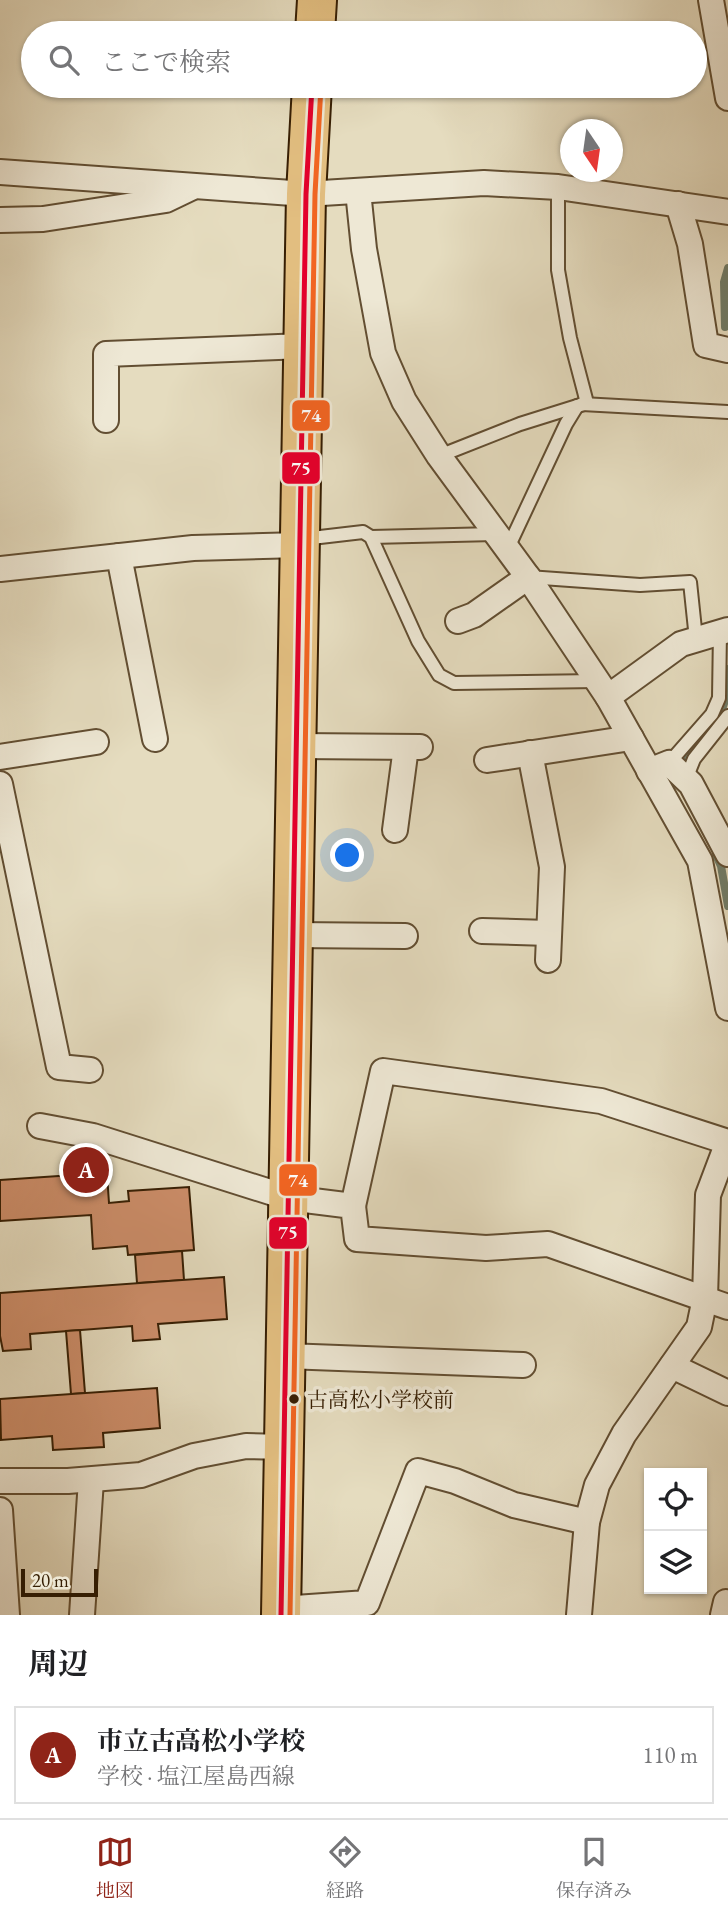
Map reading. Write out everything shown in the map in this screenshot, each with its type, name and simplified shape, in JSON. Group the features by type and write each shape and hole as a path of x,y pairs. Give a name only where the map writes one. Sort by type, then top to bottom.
{"main road":[{"path":"316,21 317,0"},
{"path":"281,1612 306,194 311,98"}],"street":[{"path":"710,0 728,98"},
{"path":"0,172 306,194 484,183 558,187 728,212"},
{"path":"0,220 43,219 166,200 195,186"},
{"path":"358,191 364,249 383,353 404,401 439,456 528,577 631,738 669,770 691,784 728,854"},
{"path":"678,204 691,244 706,345 728,350"},
{"path":"106,420 106,354 303,346"},
{"path":"0,569 193,548 300,542"},
{"path":"118,556 155,739"},
{"path":"458,621 474,615 528,577"},
{"path":"602,689 681,644 724,630"},
{"path":"487,760 631,738"},
{"path":"0,757 96,742"},
{"path":"297,746 413,747 395,830"},
{"path":"530,753 552,867 548,960"},
{"path":"669,770 700,862 728,1008"},
{"path":"0,784 59,1067 90,1070"},
{"path":"482,931 549,933"},
{"path":"293,935 405,936"},
{"path":"579,1615 587,1522 597,1485 624,1434 717,1302 708,1195 728,1142 601,1101 383,1071 353,1206 358,1239 486,1248 548,1244 717,1302"},
{"path":"40,1126 93,1136 289,1198 353,1206"},
{"path":"286,1356 523,1365"},
{"path":"672,1366 728,1393"},
{"path":"0,1481 91,1480 141,1475 194,1456 246,1446 285,1447"},
{"path":"281,1612 367,1603 418,1471 455,1481 513,1505 587,1522"},
{"path":"82,1615 91,1480"},
{"path":"0,1510 7,1615"}],"lane":[{"path":"439,456 520,424 587,403 570,338 558,270 558,187"},
{"path":"580,405 728,412"},
{"path":"300,542 363,532 371,537 501,542 566,424 580,405"},
{"path":"371,537 418,641 439,675 454,683 602,689"},
{"path":"528,577 640,585 690,582 695,639"},
{"path":"669,770 712,714 719,698 724,630"},
{"path":"669,770 694,759 728,716"}],"building":[{"path":"107,1174 109,1203 129,1201 128,1191 189,1187 194,1250 128,1255 127,1246 93,1249 91,1215 0,1221 0,1180"},
{"path":"182,1251 184,1280 137,1283 135,1255"},
{"path":"224,1277 227,1319 158,1324 160,1339 133,1341 132,1326 30,1334 31,1349 3,1351 0,1336 0,1293"},
{"path":"80,1330 85,1393 71,1394 66,1331"},
{"path":"157,1388 160,1428 103,1433 104,1447 53,1450 52,1436 1,1440 0,1399"}],"waterway":[{"path":"725,327 724,282 728,268"},
{"path":"681,768 720,715 726,698 728,669"},
{"path":"716,855 721,866 728,906"}],"transit line":[{"name":"75","path":"281,1615 306,194 311,98"},
{"name":"74","path":"290,1615 315,194 320,98"}],"place":[{"name":"市立古高松小学校","path":"86,1170"},
{"name":"古高松小学校前","path":"294,1399"}]}
